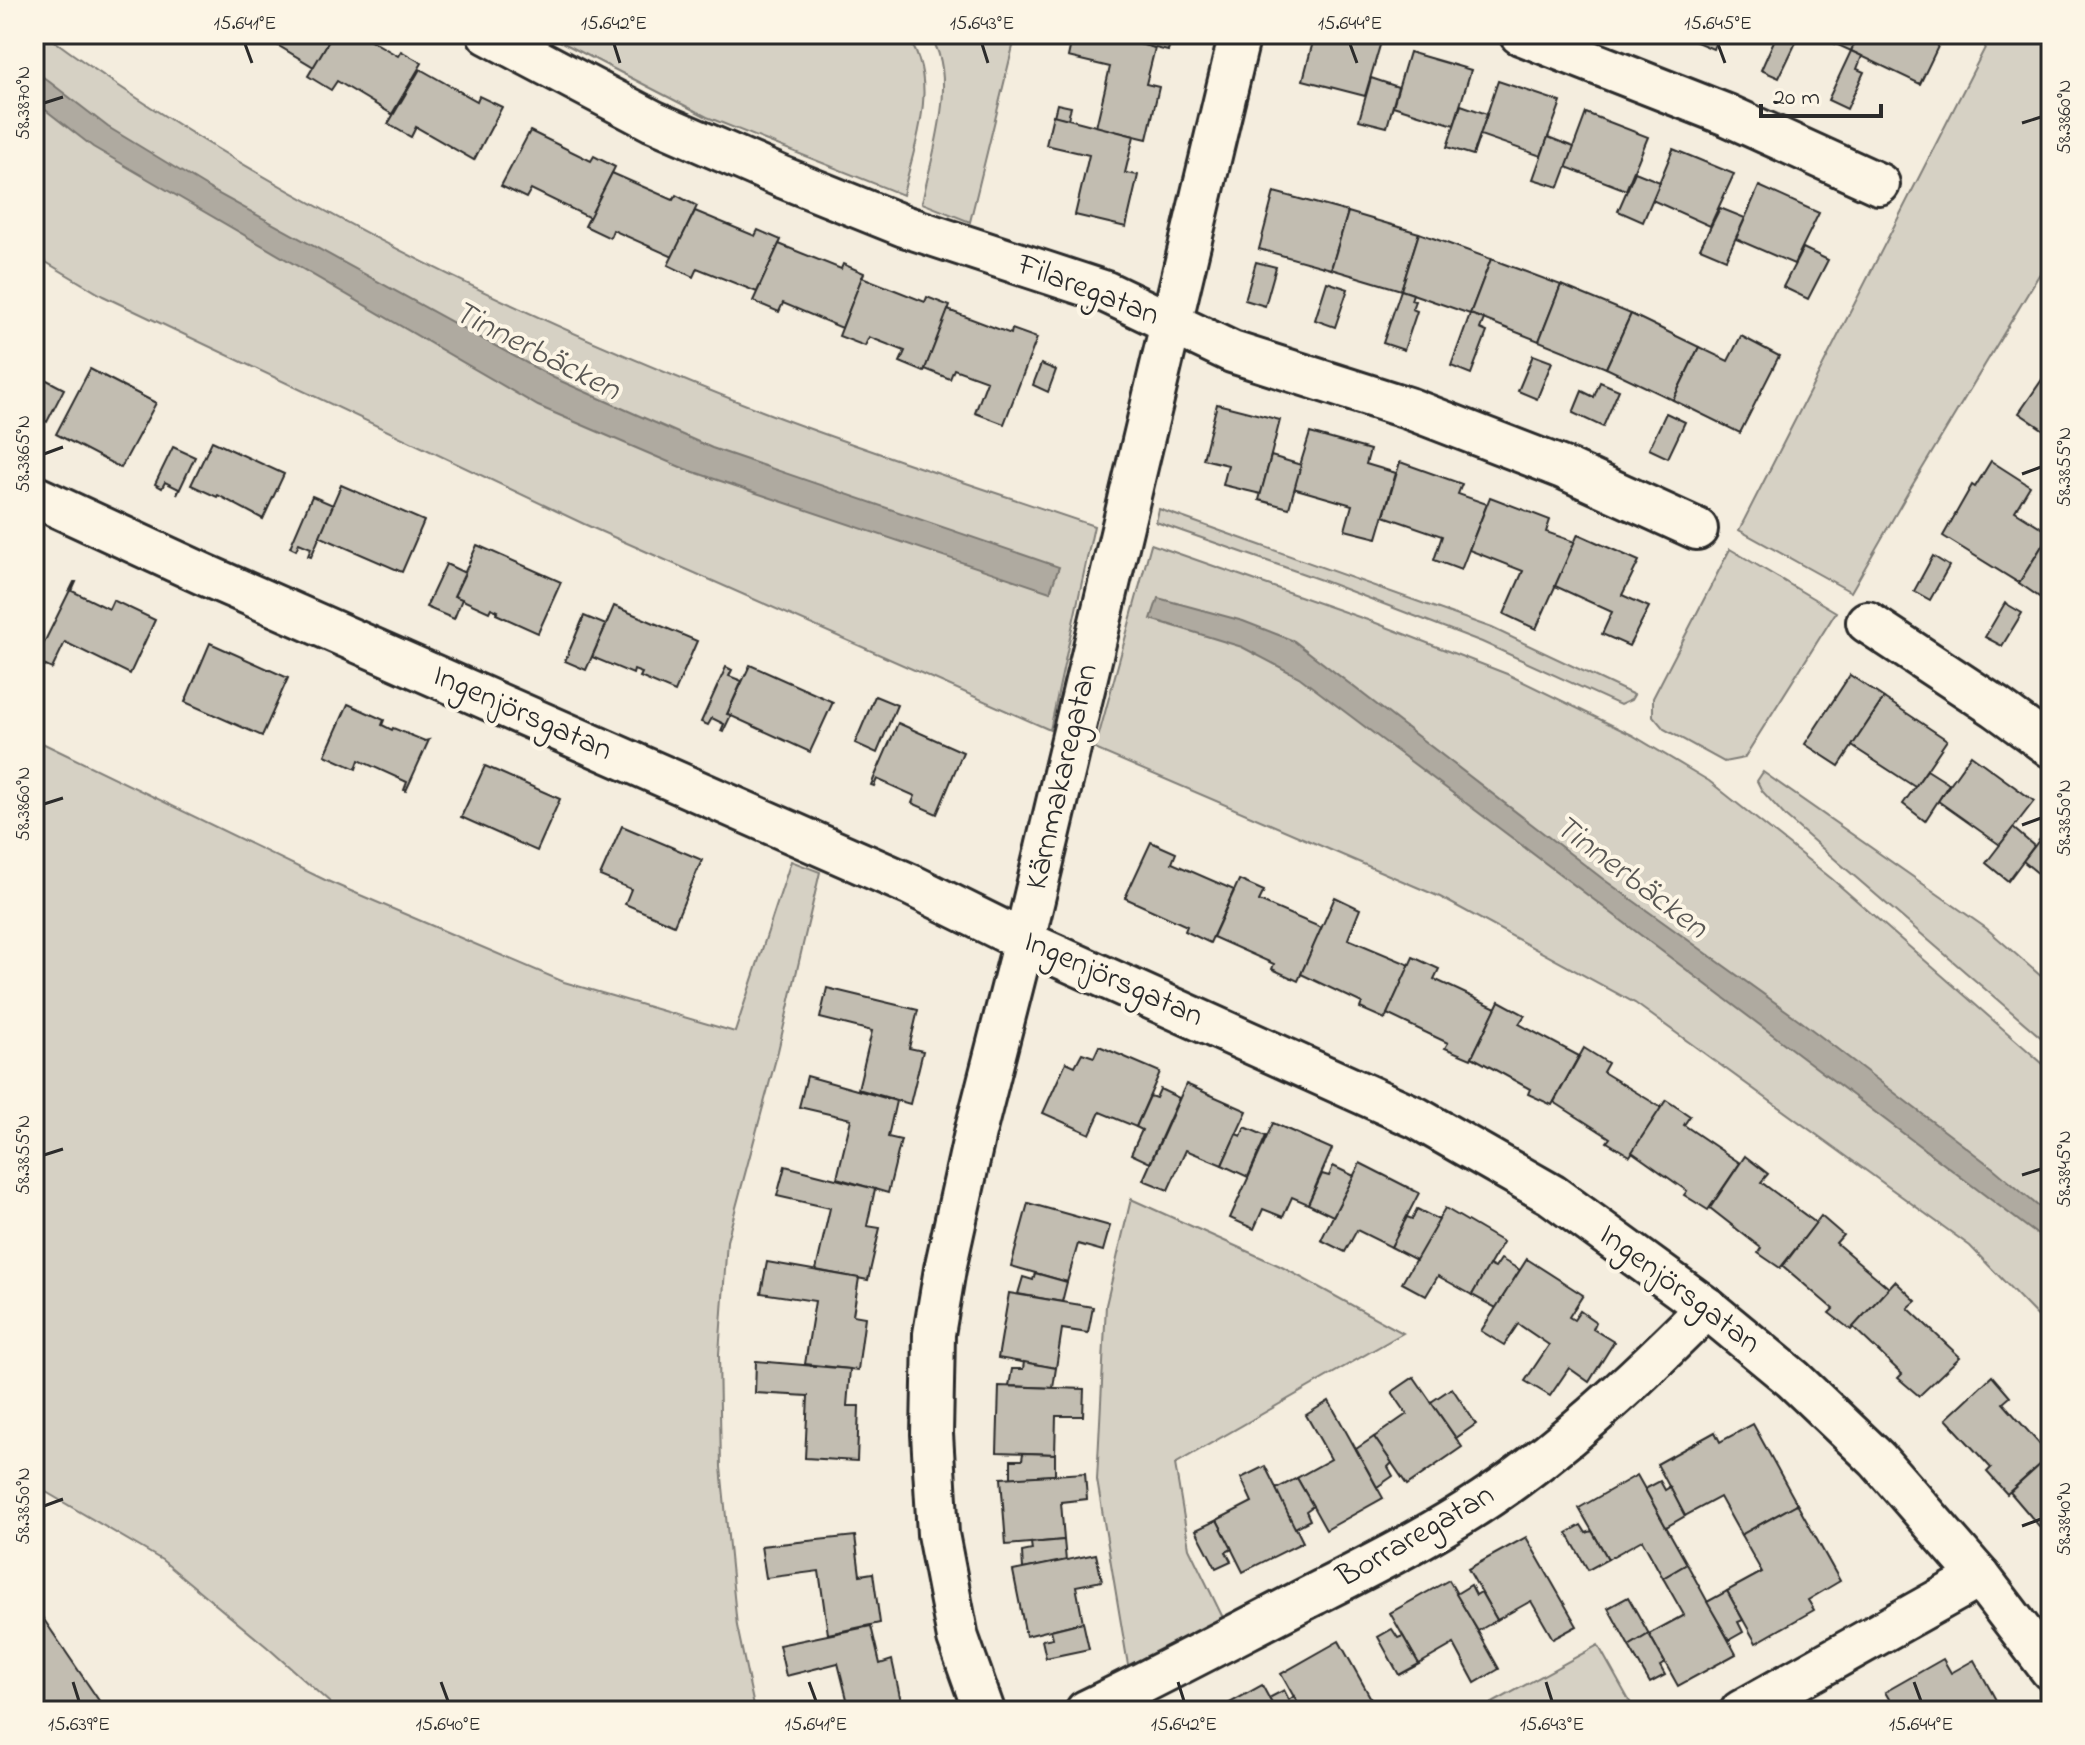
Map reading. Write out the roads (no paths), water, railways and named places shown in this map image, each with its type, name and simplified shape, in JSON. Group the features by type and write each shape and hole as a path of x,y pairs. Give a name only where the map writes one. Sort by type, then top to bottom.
{"street":[{"name":"Filaregatan","path":"488,34 653,121 782,177 904,226 1106,292 1232,352 1408,408 1563,468 1697,529"},
{"name":"Kärnmakaregatan","path":"984,1711 958,1638 938,1534 932,1434 934,1334 975,1133 1024,941 1240,34"},
{"path":"1520,34 1727,115 1879,184"},
{"name":"Ingenjörsgatan","path":"34,496 203,574 911,885 1024,941 1417,1118 1552,1195 1707,1308 1793,1379 1887,1469 1980,1577 2051,1670"},
{"path":"1867,622 2051,747"},
{"name":"Borraregatan","path":"1086,1711 1342,1580 1457,1517 1516,1478 1573,1433 1639,1376 1707,1308"},
{"path":"1741,1711 1980,1577"}],"water label":[{"name":"Tinnerbäcken","path":"536,352"},
{"name":"Tinnerbäcken","path":"1630,878"}]}
